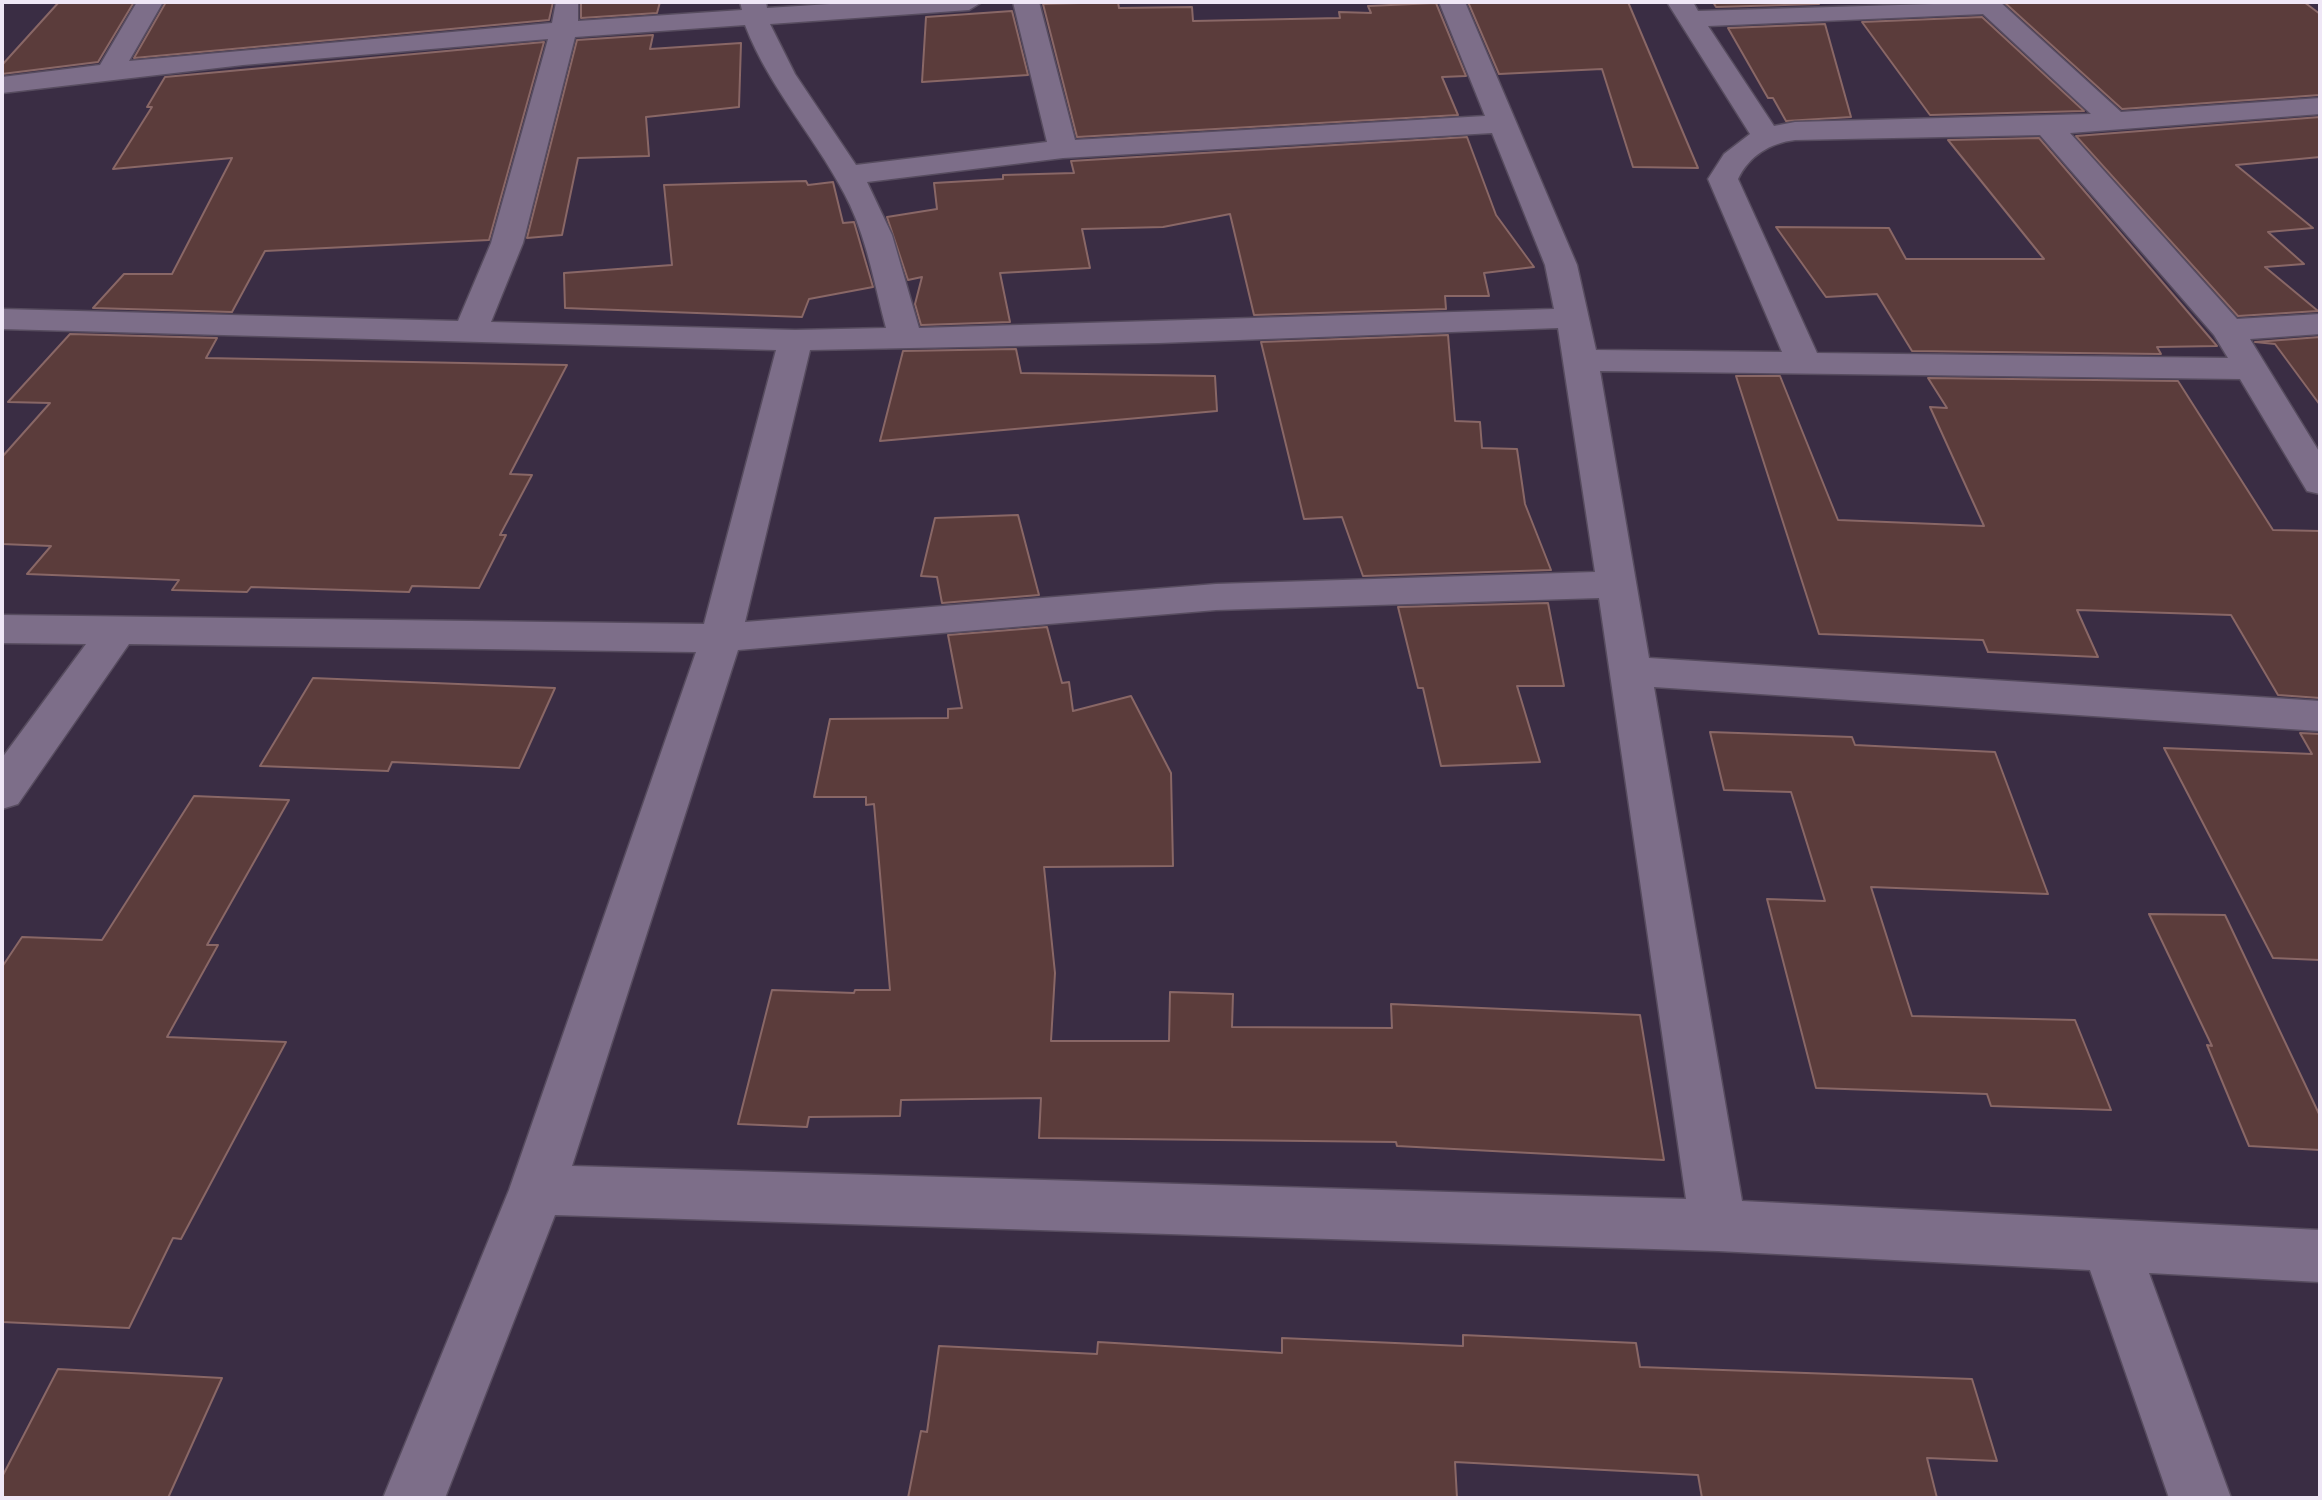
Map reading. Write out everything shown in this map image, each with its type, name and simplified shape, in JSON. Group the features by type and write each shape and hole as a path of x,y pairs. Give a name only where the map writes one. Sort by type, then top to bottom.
{"street":[{"path":"110,70 150,2"},
{"path":"2,85 566,16 969,2"},
{"path":"1026,2 1063,149"},
{"path":"1452,2 1561,265 1581,360 1718,1225"},
{"path":"1685,10 1987,4 2114,121"},
{"path":"753,10 781,70 849,175 866,207 905,338"},
{"path":"1685,10 1767,138"},
{"path":"471,331 507,243 566,16"},
{"path":"1804,363 1723,179 1728,167 1743,150 1767,138 1795,131 2048,126 2320,106"},
{"path":"849,175 1063,149 1501,124"},
{"path":"2048,126 2228,330 2320,483"},
{"path":"2,319 795,340 1570,318"},
{"path":"2228,330 2320,324"},
{"path":"414,1498 537,1190 721,638 795,340"},
{"path":"1581,360 2252,369"},
{"path":"2,629 721,638 1216,597 1617,584"},
{"path":"2,792 116,632"},
{"path":"1630,671 2320,716"},
{"path":"537,1190 1718,1225 2320,1256"},
{"path":"2110,1245 2200,1498"}],"building":[{"path":"59,2 134,2 98,62 2,74 2,65"},
{"path":"166,2 553,2 549,20 134,58"},
{"path":"581,2 660,2 657,13 581,18"},
{"path":"1118,2 1119,8 1192,7 1193,21 1340,18 1339,12 1371,13 1368,6 1436,3 1466,76 1442,77 1458,115 1077,137 1043,4"},
{"path":"1468,2 1628,2 1698,168 1633,167 1602,69 1499,74"},
{"path":"1713,2 1818,2 1819,4 1716,7"},
{"path":"2004,2 2304,2 2320,14 2320,95 2122,109"},
{"path":"1012,11 1028,75 922,82 926,17"},
{"path":"1982,17 2084,111 1930,115 1862,22"},
{"path":"1825,24 1851,117 1786,121 1773,98 1768,98 1728,28"},
{"path":"653,35 650,49 741,43 739,107 646,117 649,156 578,158 562,235 527,238 577,40"},
{"path":"544,42 489,240 265,251 232,312 93,308 124,274 172,274 232,158 113,169 152,107 147,107 165,77"},
{"path":"2320,117 2320,157 2236,165 2313,228 2268,232 2304,264 2265,267 2318,311 2238,316 2076,136"},
{"path":"1467,137 1496,215 1534,267 1484,273 1489,296 1445,296 1446,309 1254,315 1230,214 1163,227 1082,229 1090,268 1000,273 1010,322 921,325 915,304 922,277 908,280 887,217 937,209 934,183 1003,179 1003,175 1074,173 1071,161"},
{"path":"2039,138 2217,346 2157,347 2161,354 1912,351 1877,294 1826,297 1776,227 1889,228 1906,259 2044,259 1948,140"},
{"path":"806,181 808,185 833,182 843,223 854,222 873,287 809,299 802,317 565,308 564,273 672,265 664,185"},
{"path":"70,334 217,338 206,358 567,365 510,474 532,475 500,535 506,535 479,588 412,586 409,592 251,587 247,592 172,590 179,580 27,574 51,546 2,544 2,457 50,403 8,402"},
{"path":"1448,335 1455,421 1480,422 1482,448 1517,449 1525,504 1551,570 1363,576 1342,517 1304,519 1261,342"},
{"path":"2320,337 2320,405 2275,344 2255,342"},
{"path":"1016,349 1021,373 1215,376 1217,411 880,441 903,351"},
{"path":"1736,376 1780,376 1838,520 1984,526 1930,407 1947,408 1928,378 2178,381 2273,530 2320,531 2320,698 2278,695 2231,615 2077,610 2098,657 1988,652 1983,640 1819,634"},
{"path":"1018,515 1039,595 942,603 937,577 921,576 935,518"},
{"path":"1548,603 1564,686 1517,686 1540,762 1441,766 1423,688 1418,688 1398,607"},
{"path":"1047,627 1062,683 1069,682 1073,711 1131,696 1171,773 1173,866 1044,867 1055,973 1051,1041 1169,1041 1170,992 1233,994 1232,1027 1392,1028 1391,1004 1640,1015 1664,1160 1397,1146 1396,1142 1039,1138 1041,1098 901,1100 900,1116 809,1117 807,1127 738,1124 772,990 854,993 855,990 890,990 874,804 866,805 866,797 814,797 830,719 948,718 948,709 962,708 948,635"},
{"path":"313,678 555,688 519,768 392,762 388,771 260,766"},
{"path":"1710,732 1852,737 1855,745 1995,752 2048,894 1871,887 1912,1016 2075,1020 2111,1110 1991,1106 1987,1094 1816,1088 1767,899 1825,901 1791,792 1724,790"},
{"path":"2300,733 2320,734 2320,960 2273,958 2164,748 2312,754"},
{"path":"194,796 289,800 207,945 218,945 167,1037 286,1042 181,1239 173,1238 129,1328 2,1322 2,967 22,937 102,940"},
{"path":"2149,914 2225,915 2320,1116 2320,1150 2249,1146 2207,1045 2212,1046"},
{"path":"1463,1335 1636,1343 1640,1367 1972,1379 1997,1461 1927,1458 1937,1498 1702,1498 1698,1475 1455,1462 1457,1498 908,1498 921,1431 927,1432 939,1346 1097,1354 1098,1342 1282,1353 1282,1338 1463,1346"},
{"path":"58,1369 222,1378 168,1498 2,1498 2,1477"}]}
